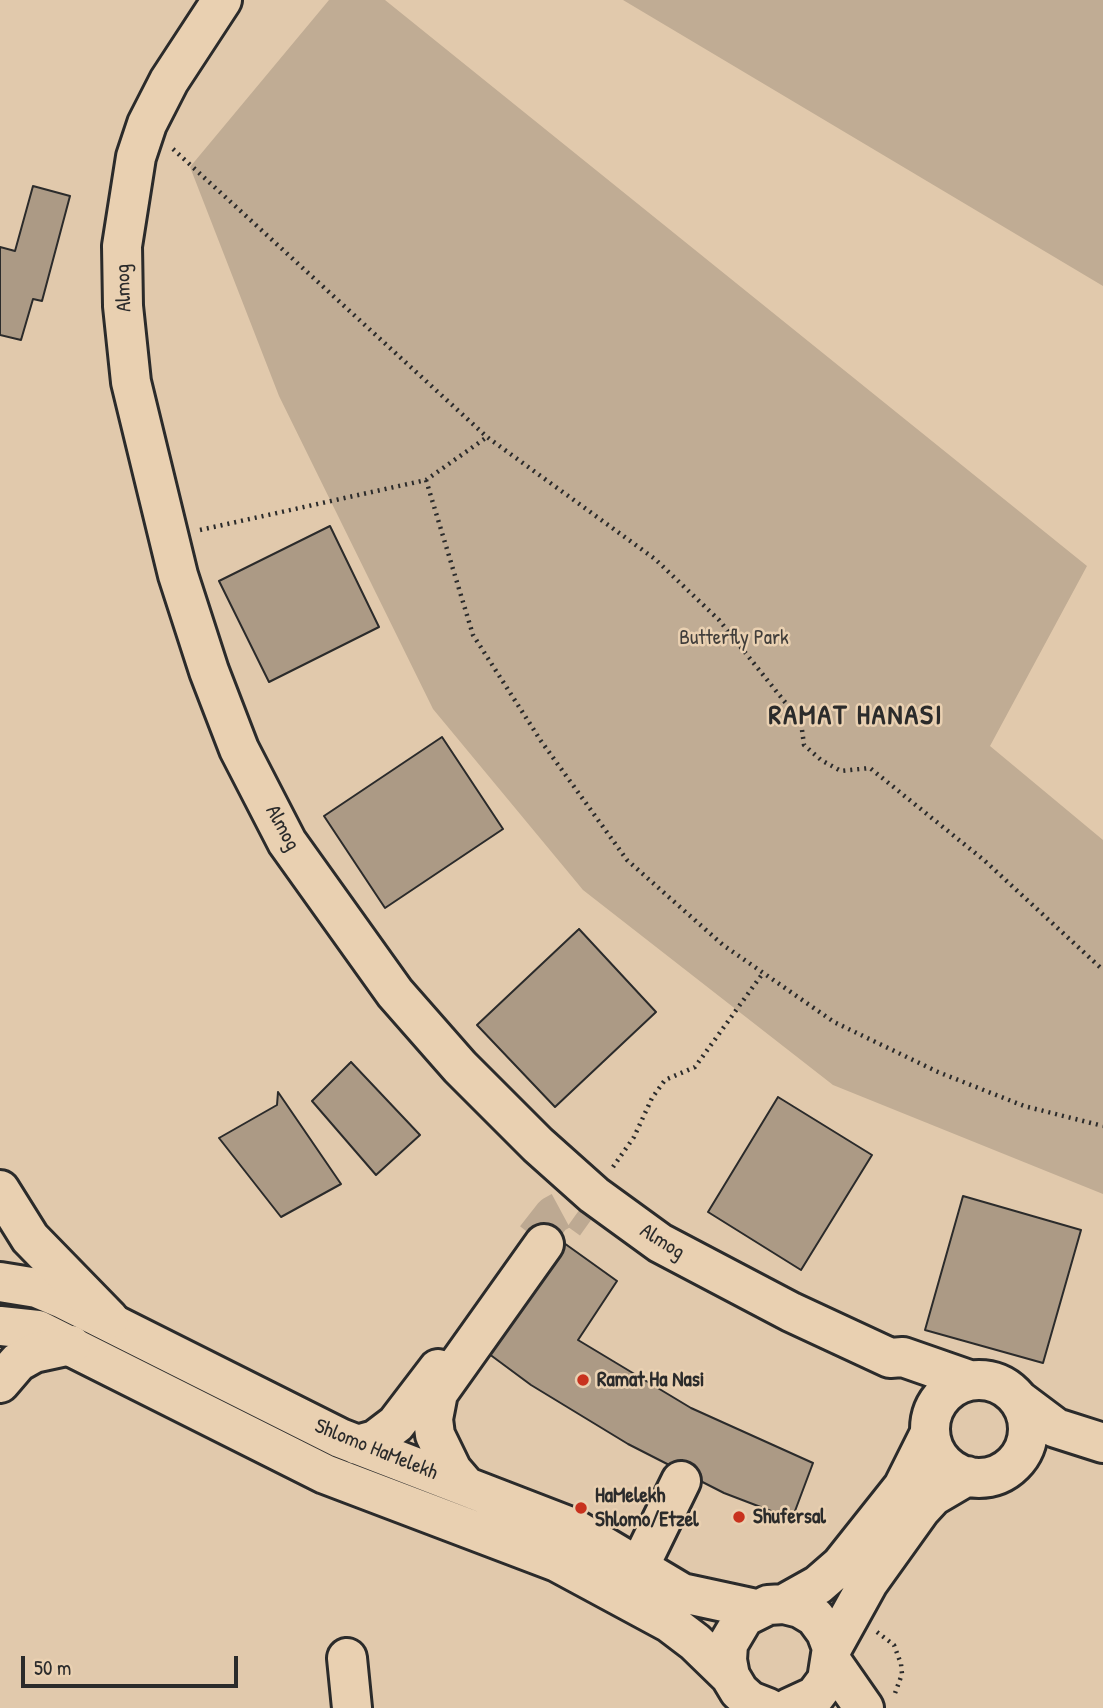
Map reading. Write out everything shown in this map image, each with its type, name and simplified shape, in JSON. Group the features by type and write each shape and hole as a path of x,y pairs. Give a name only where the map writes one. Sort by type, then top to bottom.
{"street":[{"name":"Almog","path":"222,0 169,81 147,124 136,157 122,247 123,306 131,382 168,537 209,671 239,749 287,842 395,993 460,1067 538,1145 594,1195 660,1243 791,1312 890,1357 903,1357 969,1380"},
{"name":"Almog","path":"191,47 220,16 244,0"},
{"path":"0,1190 30,1238 109,1319"},
{"path":"357,1445 375,1440 396,1424 540,1241 438,1393 433,1419 442,1450 464,1484"},
{"name":"Shlomo HaMelekh","path":"0,1282 37,1288 109,1319 299,1418 357,1445 573,1528 682,1593 770,1607 800,1608 815,1617 826,1632 832,1655"},
{"name":"Shlomo HaMelekh","path":"0,1326 38,1330 325,1474 521,1547 594,1580 670,1623 695,1642 730,1676 750,1701 768,1708"},
{"path":"0,1383 18,1362 34,1353 71,1345"},
{"path":"890,1357 930,1427 943,1462 967,1476 990,1477 1015,1461 1023,1452 1028,1433 1025,1410 1020,1401"},
{"path":"396,1424 449,1415 489,1359"},
{"path":"730,1676 728,1644 735,1629 770,1607 818,1585 841,1565 903,1488 930,1427 933,1410 946,1392 969,1380 992,1381 1004,1386 1056,1428 1103,1445"},
{"path":"1015,1461 1071,1447 1103,1445"},
{"path":"789,1708 801,1705 815,1696 827,1680 832,1655 851,1612 921,1509 933,1496 967,1476"},
{"path":"639,1567 681,1481"},
{"path":"832,1655 879,1703"},
{"path":"347,1658 352,1708"}],"path":[{"path":"147,124 487,437 655,559 719,620 801,722 804,745 821,760 841,771 870,768 985,861 1103,970"},
{"path":"168,537 426,480 487,437"},
{"path":"426,480 472,635 541,741 627,860 723,945 834,1022 938,1072 1024,1106 1103,1126"},
{"path":"594,1195 634,1138 652,1098 665,1080 695,1067 763,973"},
{"path":"851,1612 894,1646 902,1674 879,1703"}],"green space":[{"name":"Butterfly Park","path":"329,0 385,0 1087,566 990,746 1103,840 1103,1194 833,1085 583,890 433,709 279,396 190,167"},
{"path":"623,0 1103,0 1103,286"}],"building":[{"path":"33,186 70,196 42,301 33,299 21,340 0,335 0,247 15,251"},
{"path":"330,526 379,627 269,682 219,581"},
{"path":"442,737 503,829 385,908 324,816"},
{"path":"579,929 656,1012 555,1107 477,1025"},
{"path":"351,1062 420,1135 376,1175 312,1101"},
{"path":"278,1092 341,1184 281,1217 219,1138 277,1105"},
{"path":"778,1097 872,1155 801,1270 708,1212"},
{"path":"963,1196 1081,1230 1043,1363 925,1330"},
{"name":"Ramat Ha Nasi","path":"557,1238 617,1281 578,1340 691,1408 813,1463 792,1519 724,1493 628,1444 531,1385 477,1345"}],"tunnel":[{"path":"535,1238 553,1215 566,1208 577,1210 591,1220"}],"place":[{"name":"Ramat Ha Nasi","path":"583,1380"},
{"name":"HaMelekh Shlomo/Etzel","path":"581,1508"},
{"name":"Shufersal","path":"739,1517"}],"district":[{"name":"RAMAT HANASI","path":"856,717"}]}
